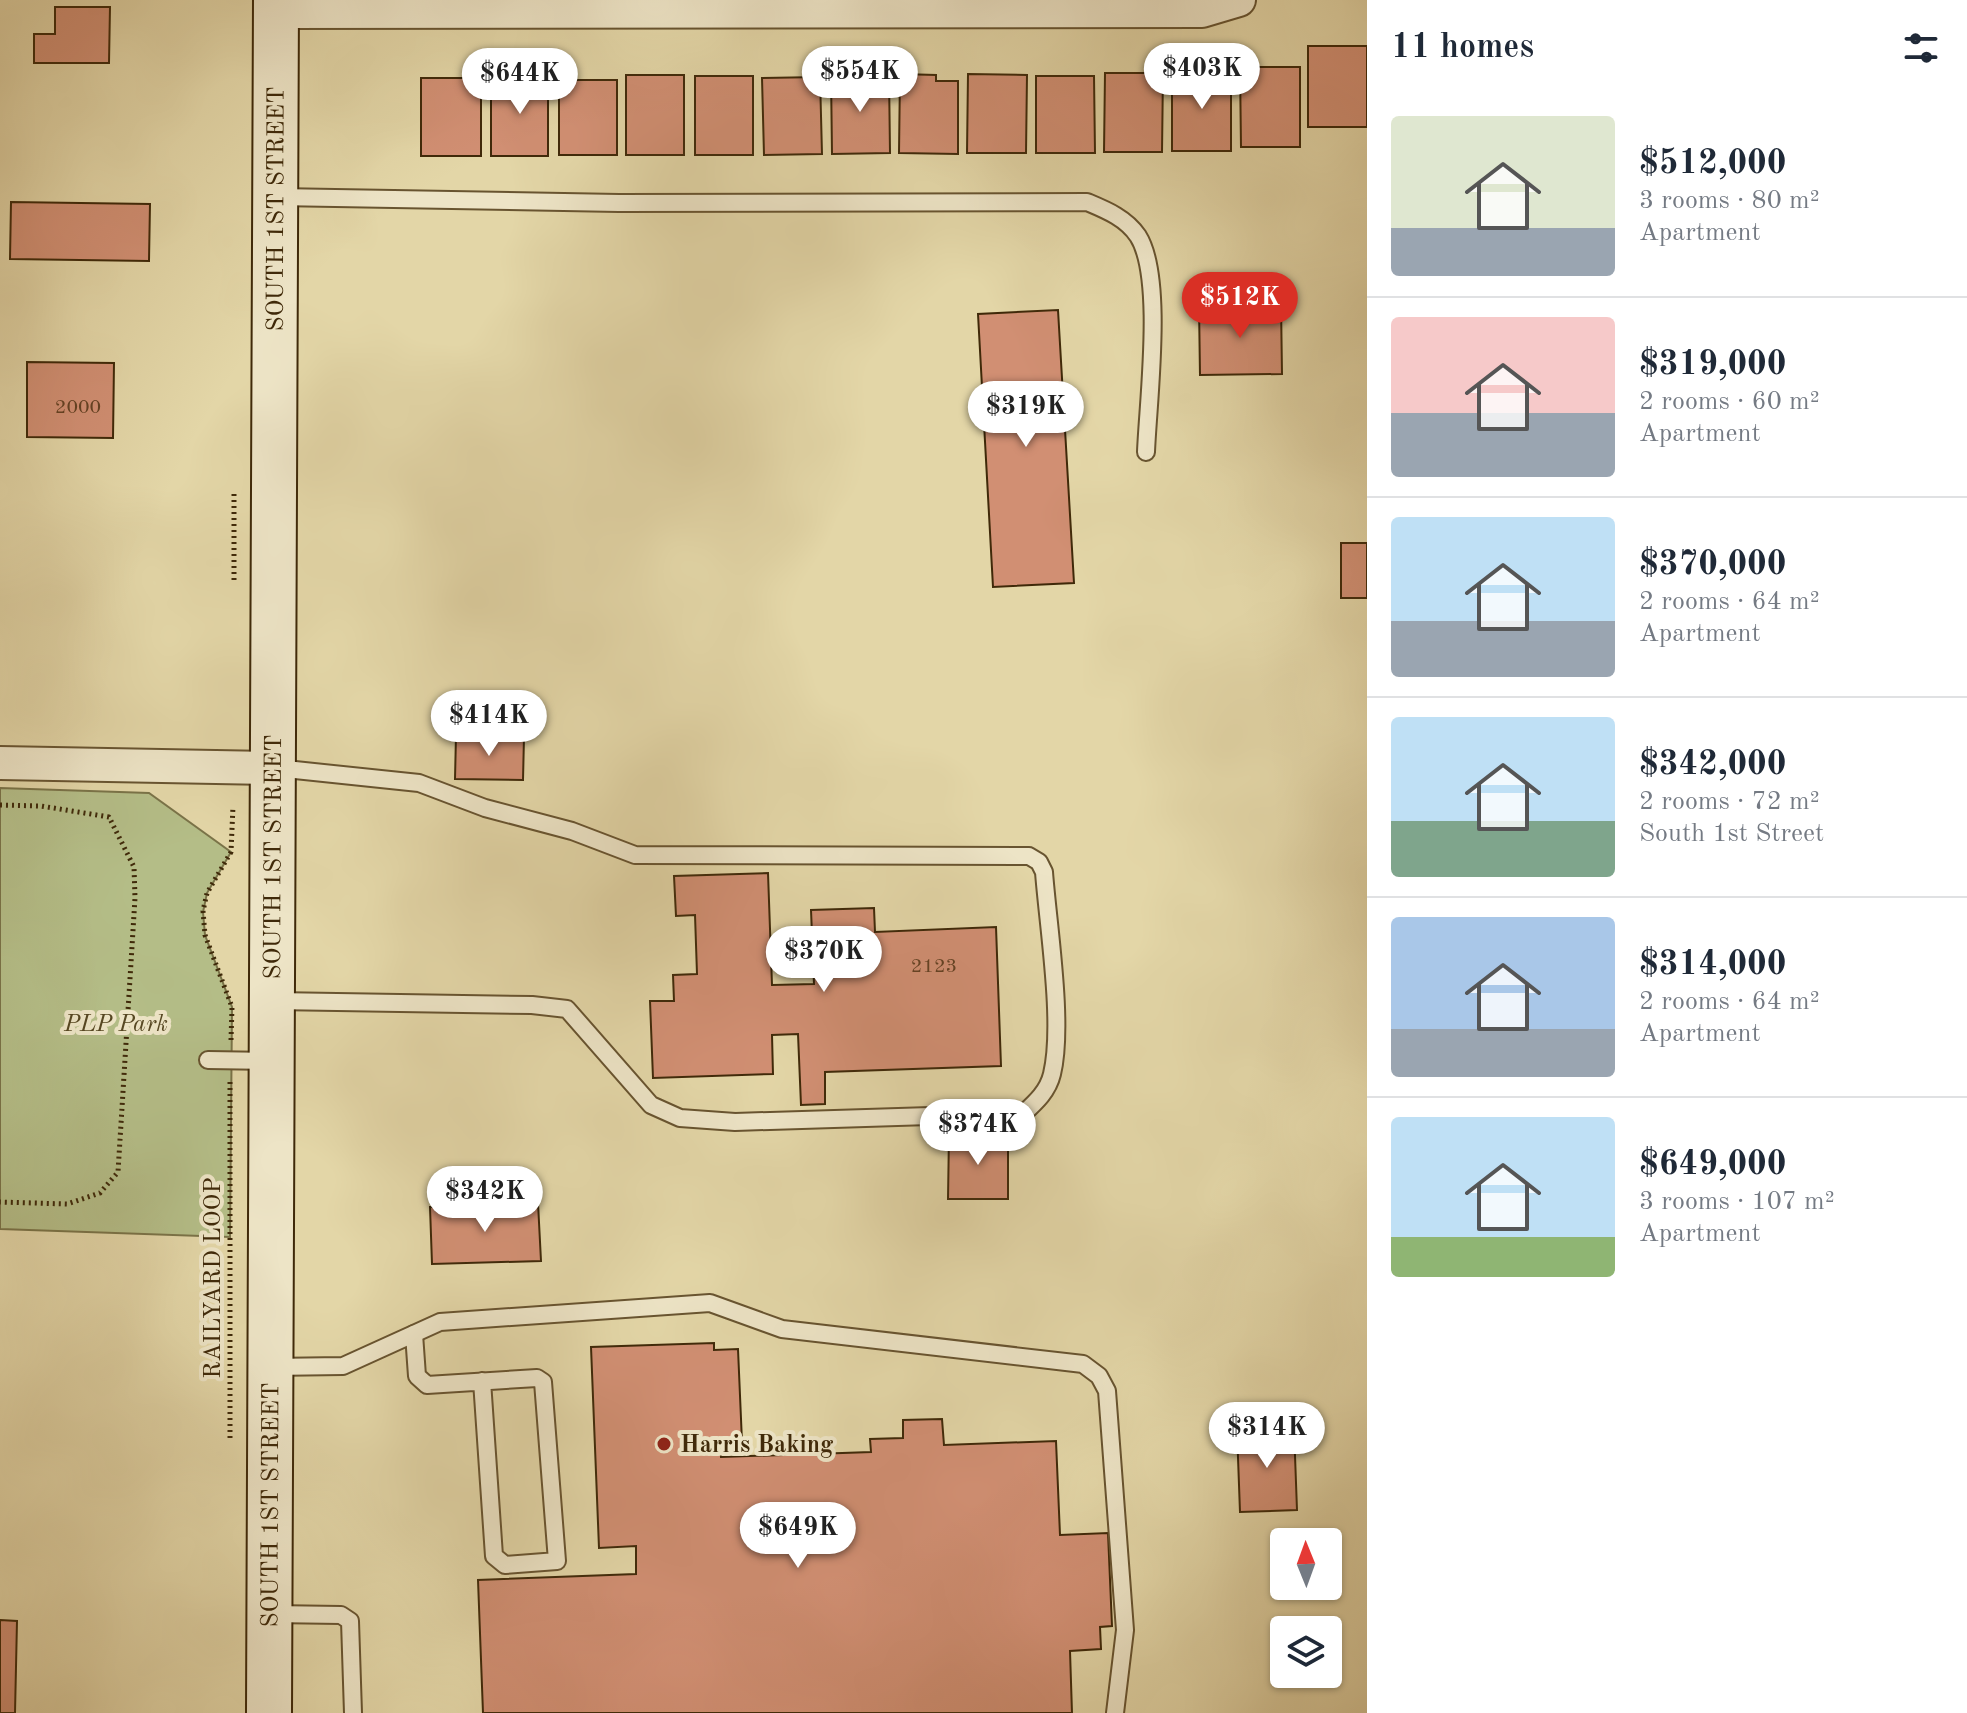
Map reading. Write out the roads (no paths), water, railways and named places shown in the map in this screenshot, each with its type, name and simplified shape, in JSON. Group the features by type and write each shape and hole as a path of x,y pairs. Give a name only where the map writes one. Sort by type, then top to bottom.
{"main road":[{"name":"SOUTH 1ST STREET","path":"269,1713 276,6"}],"street":[{"path":"276,6 1202,11 1239,0"},
{"path":"0,763 273,768"}],"lane":[{"path":"275,197 603,203 1087,202 1115,214 1137,234 1149,258 1152,293 1146,452"},
{"path":"272,1001 567,1009 600,1043 651,1105 680,1118 735,1122 1024,1113 1040,1098 1052,1075 1055,1028 1044,872 1039,862 1029,856 635,855 572,831 485,808 419,783 273,768"},
{"path":"208,1060 272,1061"},
{"path":"270,1367 343,1366 440,1322 710,1303 782,1329 1083,1364 1099,1376 1107,1391 1125,1630 1115,1713"},
{"path":"414,1334 417,1376 421,1382 537,1378 547,1389 557,1561 505,1565 494,1556 482,1381"},
{"path":"270,1614 341,1615 350,1621 353,1713"}],"place":[{"name":"Harris Baking","path":"664,1444"}],"park label":[{"name":"PLP Park","path":"116,1023"}]}
